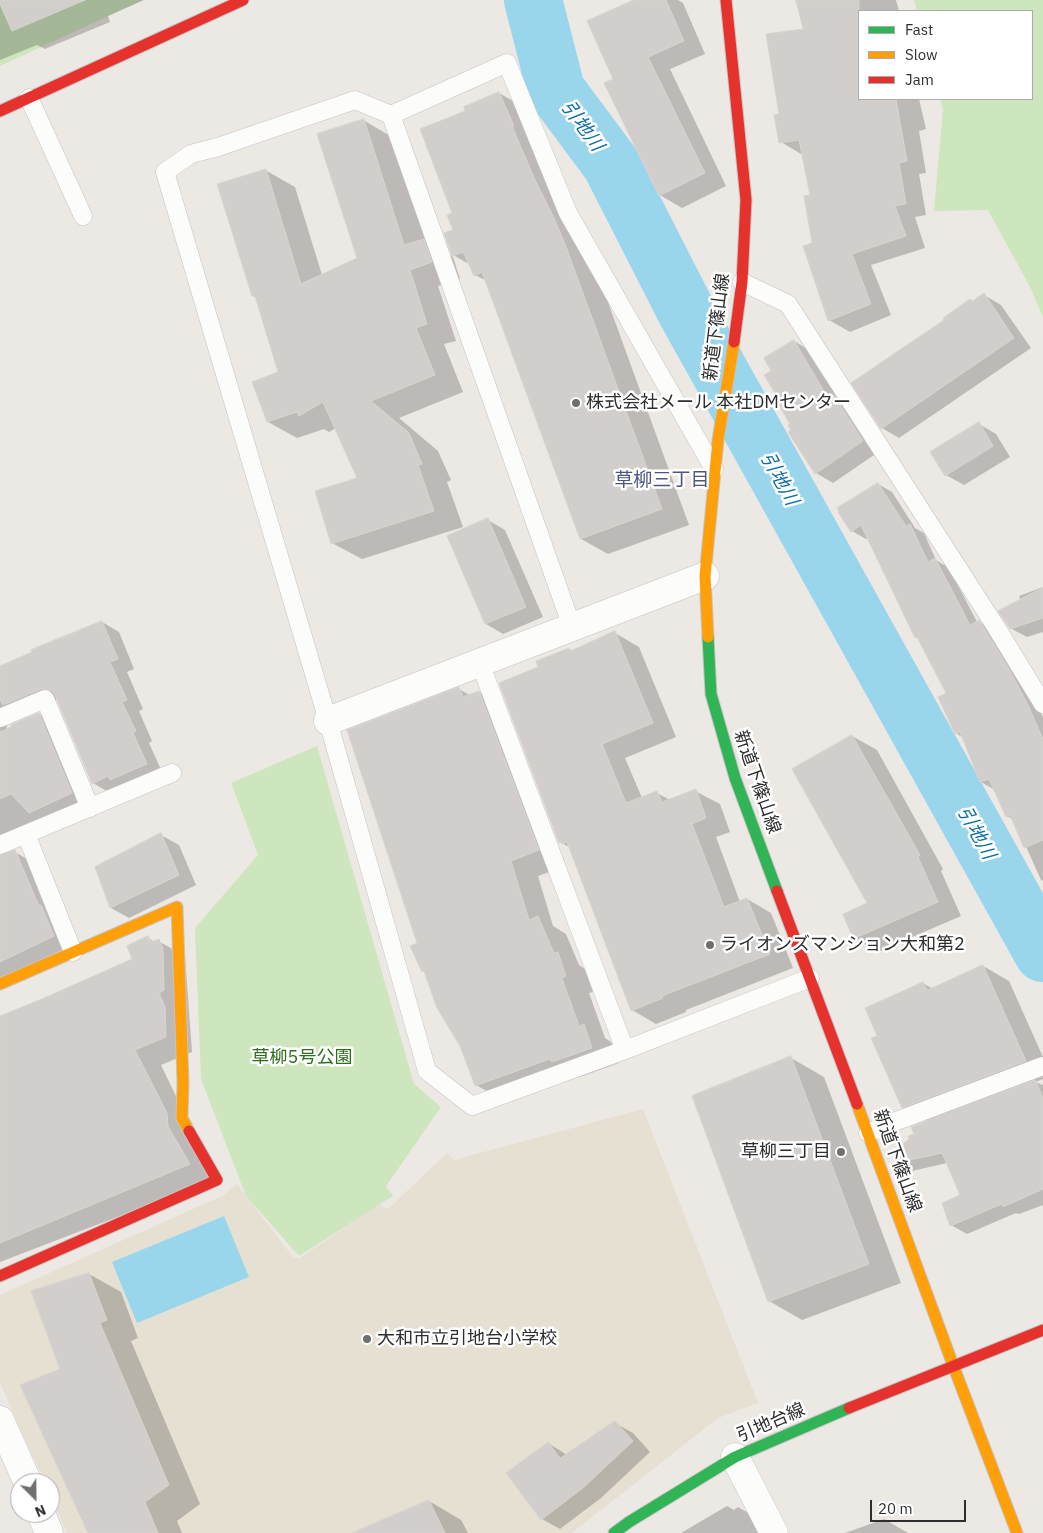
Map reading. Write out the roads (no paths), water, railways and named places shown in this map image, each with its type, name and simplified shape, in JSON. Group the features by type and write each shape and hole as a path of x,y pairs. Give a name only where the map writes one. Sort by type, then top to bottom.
{"street":[{"path":"0,111 243,0"},
{"name":"新道下篠山線","path":"726,0 746,200 742,282 734,346 718,440 705,576 711,694 735,778 1017,1533"},
{"path":"328,721 705,576"},
{"path":"0,984 177,907 183,1082 182,1118 217,1180 0,1276"},
{"name":"引地台線","path":"614,1533 628,1522 735,1457 953,1365 1043,1330"},
{"path":"0,1420 24,1473"},
{"path":"735,1457 774,1533"}],"lane":[{"path":"716,472 568,213 507,63 391,115 355,100 218,147 191,154 165,172 328,721 427,1071 472,1106 810,978"},
{"path":"29,98 83,216"},
{"path":"391,115 572,627"},
{"path":"742,282 788,304 996,627 1043,704"},
{"path":"480,662 624,1050"},
{"path":"0,718 45,699 90,808"},
{"path":"0,845 172,773"},
{"path":"26,834 73,952"},
{"path":"868,1133 1043,1066"}],"water":[{"path":"224,1216 249,1277 137,1323 112,1262"}],"waterway":[{"name":"引地川","path":"533,0 556,90 611,164 687,313 1043,953"}],"place":[{"name":"株式会社メール 本社DMセンター","path":"576,403"},
{"name":"ライオンズマンション大和第2","path":"710,945"},
{"name":"草柳三丁目","path":"841,1152"},
{"name":"大和市立引地台小学校","path":"367,1339"}],"district":[{"name":"草柳三丁目","path":"662,481"}],"park label":[{"name":"草柳5号公園","path":"302,1058"}]}
